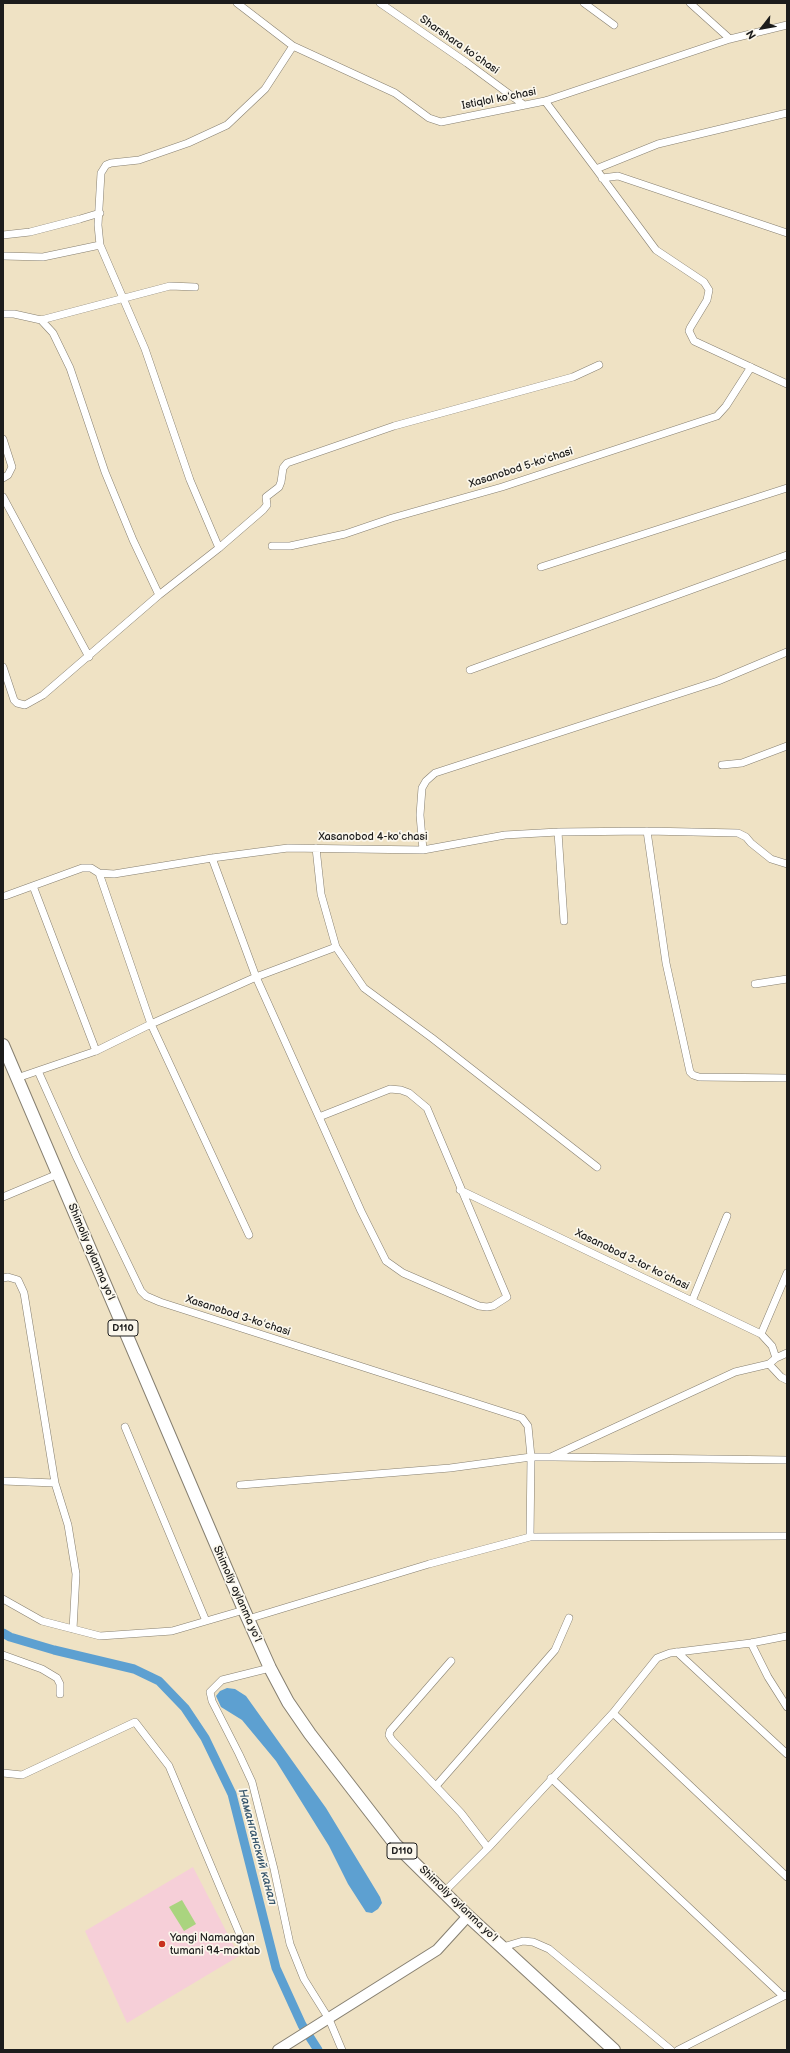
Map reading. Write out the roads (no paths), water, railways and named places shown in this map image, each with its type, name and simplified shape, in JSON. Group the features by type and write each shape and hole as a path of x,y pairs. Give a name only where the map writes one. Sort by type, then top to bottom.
{"main road":[{"name":"Shimoliy aylanma yoʻl","path":"3,1045 246,1615 270,1668 288,1702 352,1790 395,1844 468,1916 614,2050"},
{"path":"284,2048 437,1950 468,1916"}],"street":[{"name":"Istiqlol koʻchasi","path":"237,3 293,46 395,92 429,118 441,122 546,101 730,39 787,24"},
{"name":"Sharshara koʻchasi","path":"380,3 467,63 524,105"},
{"path":"584,3 614,25"},
{"path":"690,3 730,39"},
{"path":"219,548 190,480 145,349 100,245 98,225 100,213 101,173 106,166 111,163 139,160 188,143 227,124 265,89 293,46"},
{"path":"546,101 656,250 704,282 709,290 707,300 689,331 694,341 787,384"},
{"path":"596,169 658,144 787,113"},
{"path":"779,115 787,120"},
{"path":"602,178 618,176 787,233"},
{"path":"3,235 30,232 80,220 100,213"},
{"path":"3,256 42,257 100,245"},
{"path":"3,314 14,314 41,320 170,286 195,287"},
{"path":"41,320 53,333 70,368 105,472 133,540 159,595"},
{"path":"3,667 14,700 17,703 25,704 43,695 89,657 159,595 219,548 263,510 266,505 266,497 278,487 281,482 283,468 287,463 394,426 573,376 599,365"},
{"name":"Xasanobod 5-koʻchasi","path":"272,546 290,546 345,534 392,518 502,487 717,416 726,406 751,367"},
{"path":"3,440 12,467 8,475 3,478"},
{"path":"541,567 787,488"},
{"path":"3,497 89,657"},
{"path":"470,670 787,555"},
{"path":"423,850 420,815 422,788 426,781 435,773 718,681 787,652"},
{"path":"722,765 742,763 787,746"},
{"path":"647,831 666,963 690,1072 693,1076 699,1077 787,1078"},
{"name":"Xasanobod 4-koʻchasi","path":"5,896 82,868 91,868 99,873 114,874 212,858 288,848 423,850 505,836 558,832 647,831 738,833 746,837 751,843 771,859 787,864"},
{"path":"558,832 564,921"},
{"path":"316,848 321,894 336,947 364,988 432,1038 597,1167"},
{"path":"212,858 256,977 361,1211 386,1261 403,1273 479,1306 487,1308 504,1300 506,1294 460,1190 427,1108 409,1093 401,1090 390,1089 319,1117"},
{"path":"99,873 151,1024 249,1235"},
{"path":"32,886 96,1051"},
{"path":"17,1078 96,1051 151,1024 256,977 336,947"},
{"path":"755,984 787,979"},
{"name":"Xasanobod 3-koʻchasi","path":"38,1071 77,1158 141,1291 146,1296 160,1302 522,1418 528,1426 531,1457 530,1537"},
{"path":"3,1197 58,1174"},
{"name":"Xasanobod 3-tor koʻchasi","path":"460,1190 761,1334 772,1346 776,1358"},
{"path":"692,1301 727,1216"},
{"path":"761,1334 787,1273"},
{"path":"3,1278 8,1276 18,1280 24,1292 55,1483 68,1525 76,1574 73,1629"},
{"path":"552,1457 735,1372 769,1364 776,1358 787,1353"},
{"path":"769,1364 781,1377 787,1380"},
{"path":"125,1427 206,1621"},
{"path":"240,1485 450,1468 531,1457 787,1460"},
{"path":"3,1481 55,1483"},
{"path":"3,1599 42,1621 100,1636 115,1636 172,1631 206,1621 246,1615 530,1537 787,1536"},
{"path":"436,1786 555,1650 569,1618"},
{"path":"444,1892 488,1848 551,1778 613,1713 657,1658 663,1654 751,1643 787,1636"},
{"path":"751,1643 768,1677 787,1707"},
{"path":"677,1652 787,1754"},
{"path":"3,1655 42,1670 57,1678 60,1684 60,1694"},
{"path":"451,1661 390,1731 389,1735 461,1813 488,1848"},
{"path":"270,1668 222,1680 210,1692 212,1702 240,1754 252,1782 274,1869 290,1944 304,1979 342,2050"},
{"path":"613,1713 787,1877"},
{"path":"3,1773 22,1775 135,1722 170,1766 246,1949"},
{"path":"551,1778 785,1995 678,2050"},
{"path":"503,1948 523,1941 533,1942 549,1949 671,2050"}],"water":[{"path":"227,1688 235,1689 246,1696 326,1808 380,1897 382,1903 378,1909 372,1913 366,1912 348,1884 329,1846 276,1761 242,1720 221,1707 216,1696 220,1691"}],"waterway":[{"name":"Наманганский канал","path":"3,1633 10,1637 54,1650 134,1669 159,1681 185,1708 205,1738 232,1794 276,1968 302,2025 318,2050"}],"place":[{"name":"Yangi Namangan tumani 94-maktab","path":"162,1944"}]}
